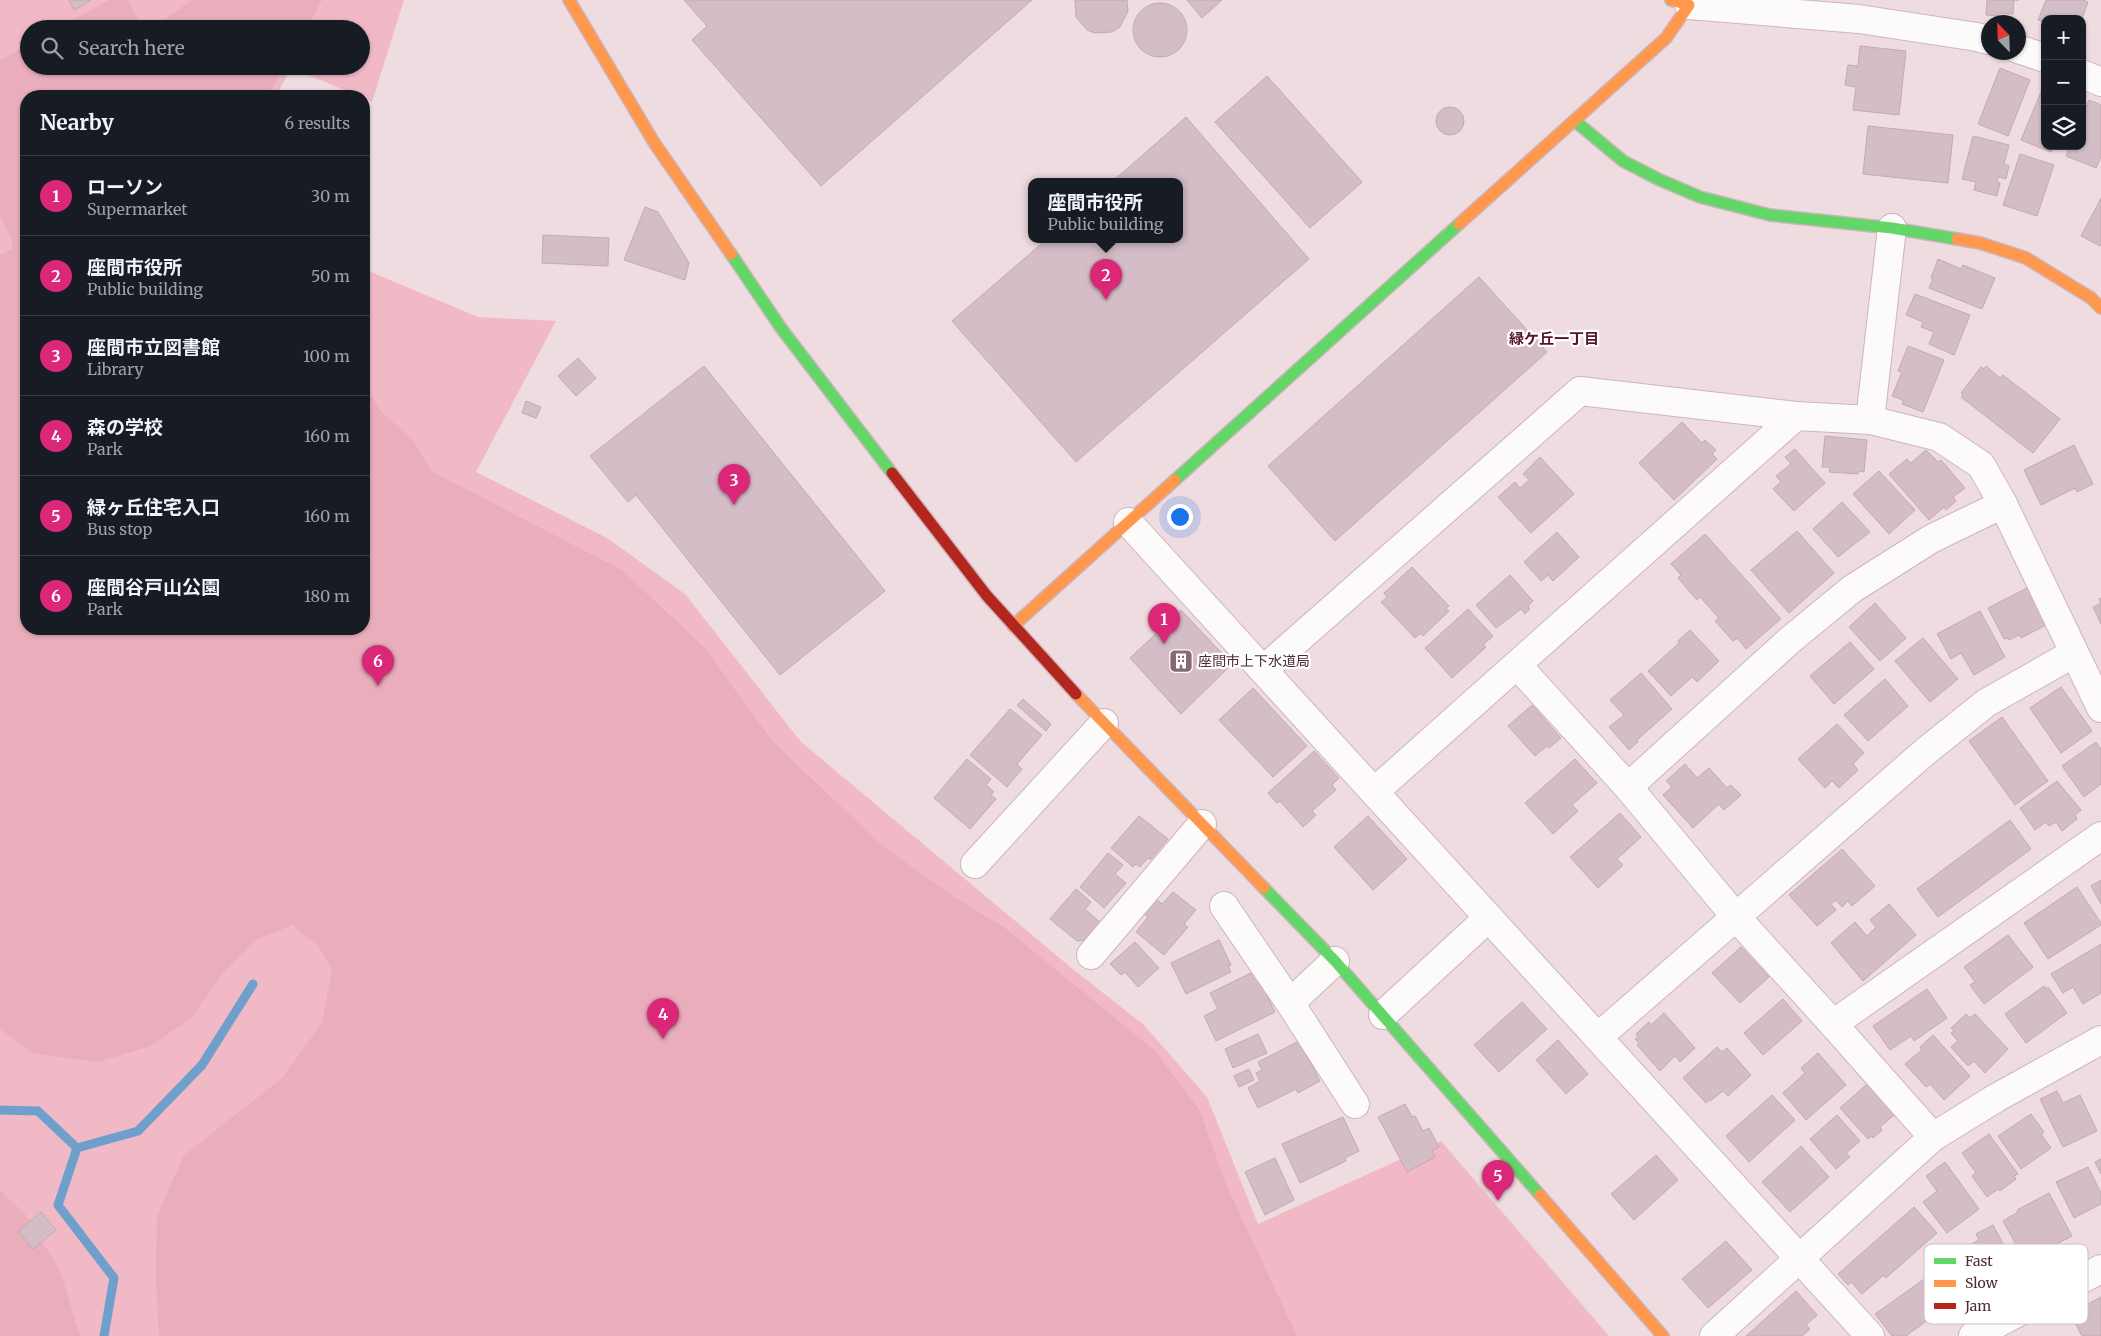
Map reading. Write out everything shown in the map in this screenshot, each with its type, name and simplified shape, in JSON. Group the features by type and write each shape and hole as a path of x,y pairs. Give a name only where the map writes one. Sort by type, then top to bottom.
{"street":[{"path":"569,0 655,144 749,284 792,344 1013,626 1050,668 1335,961 1664,1336"},
{"path":"1013,626 1575,122 1666,38 1680,3 1860,10 1981,38"},
{"path":"2026,52 2041,57"},
{"path":"2086,76 2101,82"},
{"path":"1575,122 1623,161 1660,180 1700,197 1770,215 1892,228 1980,243 2026,258 2091,298 2101,308"},
{"path":"1870,420 1892,228"},
{"path":"1263,670 1580,391 1796,416 1870,420 1939,437 1981,465 2003,504 2101,708"},
{"path":"1374,792 1796,416"},
{"path":"1628,787 1790,640 1852,589 1931,539 2003,504"},
{"path":"1128,522 1870,1336"},
{"path":"1598,1038 1735,916 1926,751 1986,703 2074,653"},
{"path":"1518,665 1628,787 1735,916 1933,1137"},
{"path":"975,864 1104,723"},
{"path":"1091,955 1202,824"},
{"path":"1833,1024 2101,836"},
{"path":"1224,906 1290,1003 1355,1104"},
{"path":"1383,1015 1488,918"},
{"path":"1290,1003 1335,961"},
{"path":"1714,1336 1933,1137 1996,1098 2101,1040"},
{"path":"2088,1276 2101,1269"},
{"path":"1973,1336 1996,1324"}],"shaded area":[{"path":"0,0 404,0 372,102 370,101 370,90 344,90 308,75 370,75 370,20 20,20 20,75 287,75 279,90 20,90 20,635 370,635 370,272 478,317 556,321 476,472 607,538 685,594 801,742 1074,970 1144,1025 1207,1097 1258,1224 1441,1141 1609,1336 0,1336"},
{"path":"109,0 128,0 138,20 73,20"},
{"path":"192,0 322,0 311,20 164,20"},
{"path":"20,49 20,75 280,75 271,90 20,90 20,635 370,635 370,393 379,409 414,442 431,471 622,570 704,647 773,742 882,845 950,894 1005,928 1154,1050 1200,1111 1225,1182 1297,1336 159,1336 156,1279 157,1216 184,1155 282,1078 322,1023 332,969 318,946 292,925 254,941 224,972 191,1018 151,1046 98,1062 34,1054 0,1029 0,255 12,249 12,240 0,215 0,60"},
{"path":"0,1190 25,1214 60,1270 80,1336 0,1336"}],"building":[{"path":"69,0 91,0 74,10"},
{"path":"684,0 1032,0 821,186 692,40 707,26"},
{"path":"1075,0 1127,0 1128,11 1120,27 1112,32 1095,33 1087,30 1076,17"},
{"path":"1187,0 1222,0 1202,18"},
{"path":"1987,0 2014,0 2013,14 1999,13 1998,15 1986,15"},
{"path":"2046,0 2083,0 2088,2 2083,15 2041,15 2041,21 2038,20"},
{"path":"1160,3 1170,5 1179,11 1185,20 1187,30 1185,40 1179,49 1170,55 1160,57 1150,55 1141,49 1135,40 1133,30 1135,20 1141,11 1150,5"},
{"path":"1860,46 1906,51 1899,115 1853,110 1856,87 1845,85 1848,65 1858,66"},
{"path":"2000,68 2030,80 2008,136 1978,124"},
{"path":"1267,76 1362,182 1310,228 1215,122"},
{"path":"2041,92 2041,148 2021,140"},
{"path":"2089,100 2101,105 2101,157 2096,168 2066,156 2068,150 2086,150 2086,107"},
{"path":"1450,107 1460,111 1464,121 1460,131 1450,135 1440,131 1436,121 1440,111"},
{"path":"1186,117 1309,259 1076,462 952,321 1042,243 1183,243 1183,178 1116,178"},
{"path":"1868,126 1953,135 1948,183 1863,174"},
{"path":"1973,136 2009,145 2004,164 2009,166 2006,179 1998,177 1997,182 2000,183 1997,196 1974,190 1976,182 1962,179"},
{"path":"2020,154 2054,165 2037,216 2003,205"},
{"path":"2101,198 2101,244 2100,246 2081,236"},
{"path":"645,207 658,212 689,263 685,280 624,260"},
{"path":"543,235 609,238 608,266 542,263"},
{"path":"1938,259 1961,269 1963,265 1995,278 1982,309 1929,288"},
{"path":"1479,277 1547,352 1335,541 1268,466"},
{"path":"1915,294 1970,315 1954,355 1929,344 1934,332 1921,327 1923,322 1906,315"},
{"path":"1908,346 1944,360 1923,412 1902,404 1903,400 1892,396 1902,372 1898,371"},
{"path":"578,358 596,378 576,396 558,376"},
{"path":"704,366 885,591 780,675 636,495 628,502 590,456"},
{"path":"1986,366 2000,378 2003,375 2060,419 2033,453 1961,397 1963,395 1961,393 1981,367 1984,369"},
{"path":"526,401 541,407 536,418 522,413"},
{"path":"1682,422 1702,443 1705,440 1716,450 1712,454 1717,459 1674,500 1639,463"},
{"path":"1825,436 1867,440 1864,472 1859,471 1858,474 1829,472 1830,467 1822,467"},
{"path":"2074,445 2093,484 2077,492 2075,488 2041,505 2024,470"},
{"path":"1795,449 1825,483 1794,511 1773,489 1781,482 1776,476 1791,464 1785,457"},
{"path":"1926,450 1938,462 1941,460 1965,488 1953,497 1956,501 1946,510 1944,507 1929,520 1889,474 1907,459 1911,463"},
{"path":"1540,457 1574,494 1531,533 1498,497 1515,482 1520,488 1529,480 1523,474"},
{"path":"1879,471 1915,510 1889,534 1853,494"},
{"path":"1842,502 1870,532 1838,557 1813,529"},
{"path":"1797,531 1834,573 1789,613 1751,570"},
{"path":"1557,532 1579,557 1553,581 1548,575 1541,581 1524,562"},
{"path":"1705,534 1781,619 1746,649 1737,638 1733,641 1715,621 1719,618 1700,597 1697,600 1678,578 1681,575 1671,564"},
{"path":"1412,567 1449,606 1446,608 1449,611 1423,636 1421,633 1415,638 1381,602 1387,597 1384,593"},
{"path":"1510,575 1533,601 1528,606 1530,609 1525,614 1521,609 1496,628 1476,605"},
{"path":"2029,587 2048,624 2021,638 2019,635 2009,640 2008,638 2004,639 1988,608"},
{"path":"1875,603 1906,638 1880,661 1849,627"},
{"path":"2101,603 2101,624 2093,607"},
{"path":"1468,609 1493,636 1483,645 1486,647 1452,678 1425,648"},
{"name":"座間市上下水道局","path":"1181,610 1232,664 1181,714 1130,658"},
{"path":"1980,611 2005,657 1974,675 1961,653 1951,659 1937,634"},
{"path":"1690,630 1719,661 1697,682 1692,677 1671,696 1648,671 1679,643 1678,641"},
{"path":"1923,638 1958,679 1930,702 1895,661"},
{"path":"1850,642 1874,669 1834,704 1810,676"},
{"path":"1641,673 1672,709 1637,740 1638,742 1629,750 1609,727 1624,715 1610,700"},
{"path":"1885,679 1908,706 1868,741 1844,715"},
{"path":"2061,687 2092,731 2061,753 2030,708"},
{"path":"1253,688 1307,746 1273,777 1219,720"},
{"path":"1023,699 1051,724 1046,731 1017,705"},
{"path":"1532,705 1561,738 1535,756 1508,726"},
{"path":"1010,709 1042,735 1017,764 1022,769 1007,787 970,755"},
{"path":"2002,717 2048,781 2015,805 1969,741"},
{"path":"1837,724 1864,753 1853,764 1858,770 1839,788 1832,781 1825,788 1798,759"},
{"path":"2096,742 2101,749 2101,784 2084,797 2062,766"},
{"path":"1314,751 1339,778 1332,785 1336,790 1312,811 1316,815 1303,827 1280,801 1277,803 1268,793"},
{"path":"967,759 991,779 986,785 994,792 991,795 996,799 970,829 934,798"},
{"path":"1575,759 1597,783 1572,805 1578,811 1553,834 1525,803"},
{"path":"1685,764 1697,778 1709,768 1727,788 1731,785 1741,795 1724,810 1719,804 1693,828 1663,795 1672,787 1666,781"},
{"path":"2057,781 2081,810 2075,815 2077,819 2062,831 2056,822 2049,826 2046,822 2035,830 2020,808"},
{"path":"1620,813 1641,837 1617,859 1623,865 1598,888 1570,857"},
{"path":"1139,816 1168,839 1150,860 1148,858 1140,867 1136,864 1133,867 1111,848"},
{"path":"1368,816 1407,859 1373,890 1334,847"},
{"path":"2010,820 2031,849 1938,917 1917,889"},
{"path":"1842,849 1875,886 1852,906 1848,901 1842,907 1836,900 1831,904 1836,910 1817,926 1789,895"},
{"path":"1108,853 1123,865 1115,874 1126,883 1104,908 1080,887"},
{"path":"2101,880 2101,904 2091,886"},
{"path":"2077,887 2101,925 2048,959 2024,923"},
{"path":"1076,889 1091,902 1085,909 1101,923 1086,940 1077,941 1050,919"},
{"path":"1173,892 1196,910 1184,924 1188,927 1164,955 1136,932 1148,917 1144,914 1156,899 1162,904"},
{"path":"1889,904 1916,935 1863,981 1831,943 1855,922 1867,936 1876,927 1870,920"},
{"path":"2008,935 2033,967 1984,1004 1970,985 1975,982 1964,967"},
{"path":"1219,940 1231,965 1228,966 1231,972 1186,994 1171,963"},
{"path":"1135,942 1159,968 1138,987 1125,972 1121,975 1110,964"},
{"path":"2101,944 2101,993 2083,1004 2073,987 2063,993 2051,974"},
{"path":"1741,947 1769,977 1740,1003 1712,973"},
{"path":"1255,971 1275,1012 1216,1041 1204,1016 1218,1009 1210,993"},
{"path":"2044,986 2046,989 2048,987 2067,1013 2026,1043 2005,1014"},
{"path":"1927,989 1947,1018 1914,1041 1911,1036 1890,1050 1873,1026"},
{"path":"1783,999 1802,1021 1763,1055 1744,1033"},
{"path":"1522,1002 1547,1029 1499,1072 1474,1045"},
{"path":"1664,1013 1695,1048 1680,1062 1675,1056 1660,1071 1637,1045 1639,1043 1635,1039 1638,1037 1636,1034 1649,1022 1651,1025"},
{"path":"1966,1014 1970,1018 1975,1014 2008,1049 1985,1073 1974,1061 1968,1066 1951,1047 1958,1041 1951,1033 1954,1031 1951,1028"},
{"path":"1258,1034 1267,1053 1233,1068 1225,1049"},
{"path":"1933,1035 1970,1076 1944,1100 1930,1084 1926,1087 1905,1064 1922,1050 1920,1047"},
{"path":"1558,1040 1588,1074 1566,1094 1536,1060"},
{"path":"1299,1041 1320,1081 1298,1093 1296,1089 1258,1108 1248,1088 1260,1081 1256,1073 1262,1070 1258,1062"},
{"path":"1717,1047 1722,1052 1727,1048 1751,1075 1728,1096 1723,1091 1706,1103 1683,1078"},
{"path":"1818,1053 1846,1085 1806,1120 1783,1093 1805,1073 1801,1068"},
{"path":"1249,1069 1254,1080 1239,1087 1234,1076"},
{"path":"1867,1084 1895,1114 1880,1127 1882,1130 1873,1138 1872,1136 1868,1139 1840,1108"},
{"path":"2057,1091 2063,1103 2080,1095 2097,1131 2063,1147 2040,1099"},
{"path":"1772,1095 1795,1120 1749,1162 1726,1136"},
{"path":"1405,1104 1412,1117 1415,1116 1423,1131 1429,1128 1439,1147 1432,1151 1435,1157 1407,1172 1378,1117"},
{"path":"2031,1114 2044,1132 2041,1134 2051,1148 2021,1169 1998,1136"},
{"path":"1837,1115 1860,1141 1846,1153 1850,1157 1836,1169 1810,1139"},
{"path":"1343,1117 1359,1151 1345,1158 1346,1161 1300,1183 1282,1144"},
{"path":"1989,1134 2018,1174 2014,1176 2016,1179 2000,1191 1998,1189 1987,1197 1972,1176 1976,1173 1962,1153"},
{"path":"1801,1146 1829,1177 1790,1212 1762,1182"},
{"path":"1656,1155 1678,1180 1634,1220 1611,1194"},
{"path":"1275,1158 1294,1200 1265,1215 1245,1172"},
{"path":"2101,1159 2101,1174 2095,1162"},
{"path":"1945,1162 1979,1209 1947,1233 1923,1202 1937,1191 1926,1176"},
{"path":"2088,1167 2101,1193 2101,1204 2074,1218 2056,1182"},
{"path":"2049,1193 2072,1236 2057,1244 2016,1244 2003,1221 2018,1212 2017,1210"},
{"path":"1914,1207 1937,1233 1886,1278 1884,1275 1862,1294 1851,1282 1848,1285 1838,1274"},
{"path":"41,1212 56,1230 33,1249 18,1231"},
{"path":"1993,1225 2003,1244 1972,1244 1979,1240 1976,1234"},
{"path":"1726,1241 1752,1270 1708,1308 1682,1279"},
{"path":"1924,1279 1924,1323 1906,1336 1892,1336 1875,1314"},
{"path":"1796,1291 1817,1315 1806,1325 1810,1329 1802,1336 1746,1336"},
{"path":"2101,1297 2101,1336 2082,1336 2076,1324 2088,1324 2088,1304"}],"waterway":[{"path":"77,1148 138,1131 202,1065 253,984"},
{"path":"0,1110 38,1111 77,1148 58,1205 114,1278 104,1336"}],"traffic: fast":[{"path":"1575,121 1623,161 1660,180 1700,197 1770,215 1892,228 1957,239"},
{"path":"1175,480 1459,224"},
{"path":"731,254 781,328 892,473"},
{"path":"1264,888 1335,961 1540,1195"}],"traffic: slow":[{"path":"569,0 655,144 731,254"},
{"path":"1459,224 1666,38 1689,5 1671,0"},
{"path":"1957,239 1980,243 2026,258 2091,298 2101,308"},
{"path":"1013,626 1175,480"},
{"path":"1076,694 1264,888"},
{"path":"1540,1195 1663,1336"}],"traffic: jam":[{"path":"892,473 987,596 1076,694"}],"place":[{"name":"座間市役所","path":"1106,300"},
{"name":"座間市立図書館","path":"734,505"},
{"name":"ローソン","path":"1164,644"},
{"name":"座間市上下水道局","path":"1181,661"},
{"name":"座間谷戸山公園","path":"378,686"},
{"name":"森の学校","path":"663,1039"},
{"name":"緑ヶ丘住宅入口","path":"1498,1201"}],"district":[{"name":"緑ケ丘一丁目","path":"1554,338"}]}
